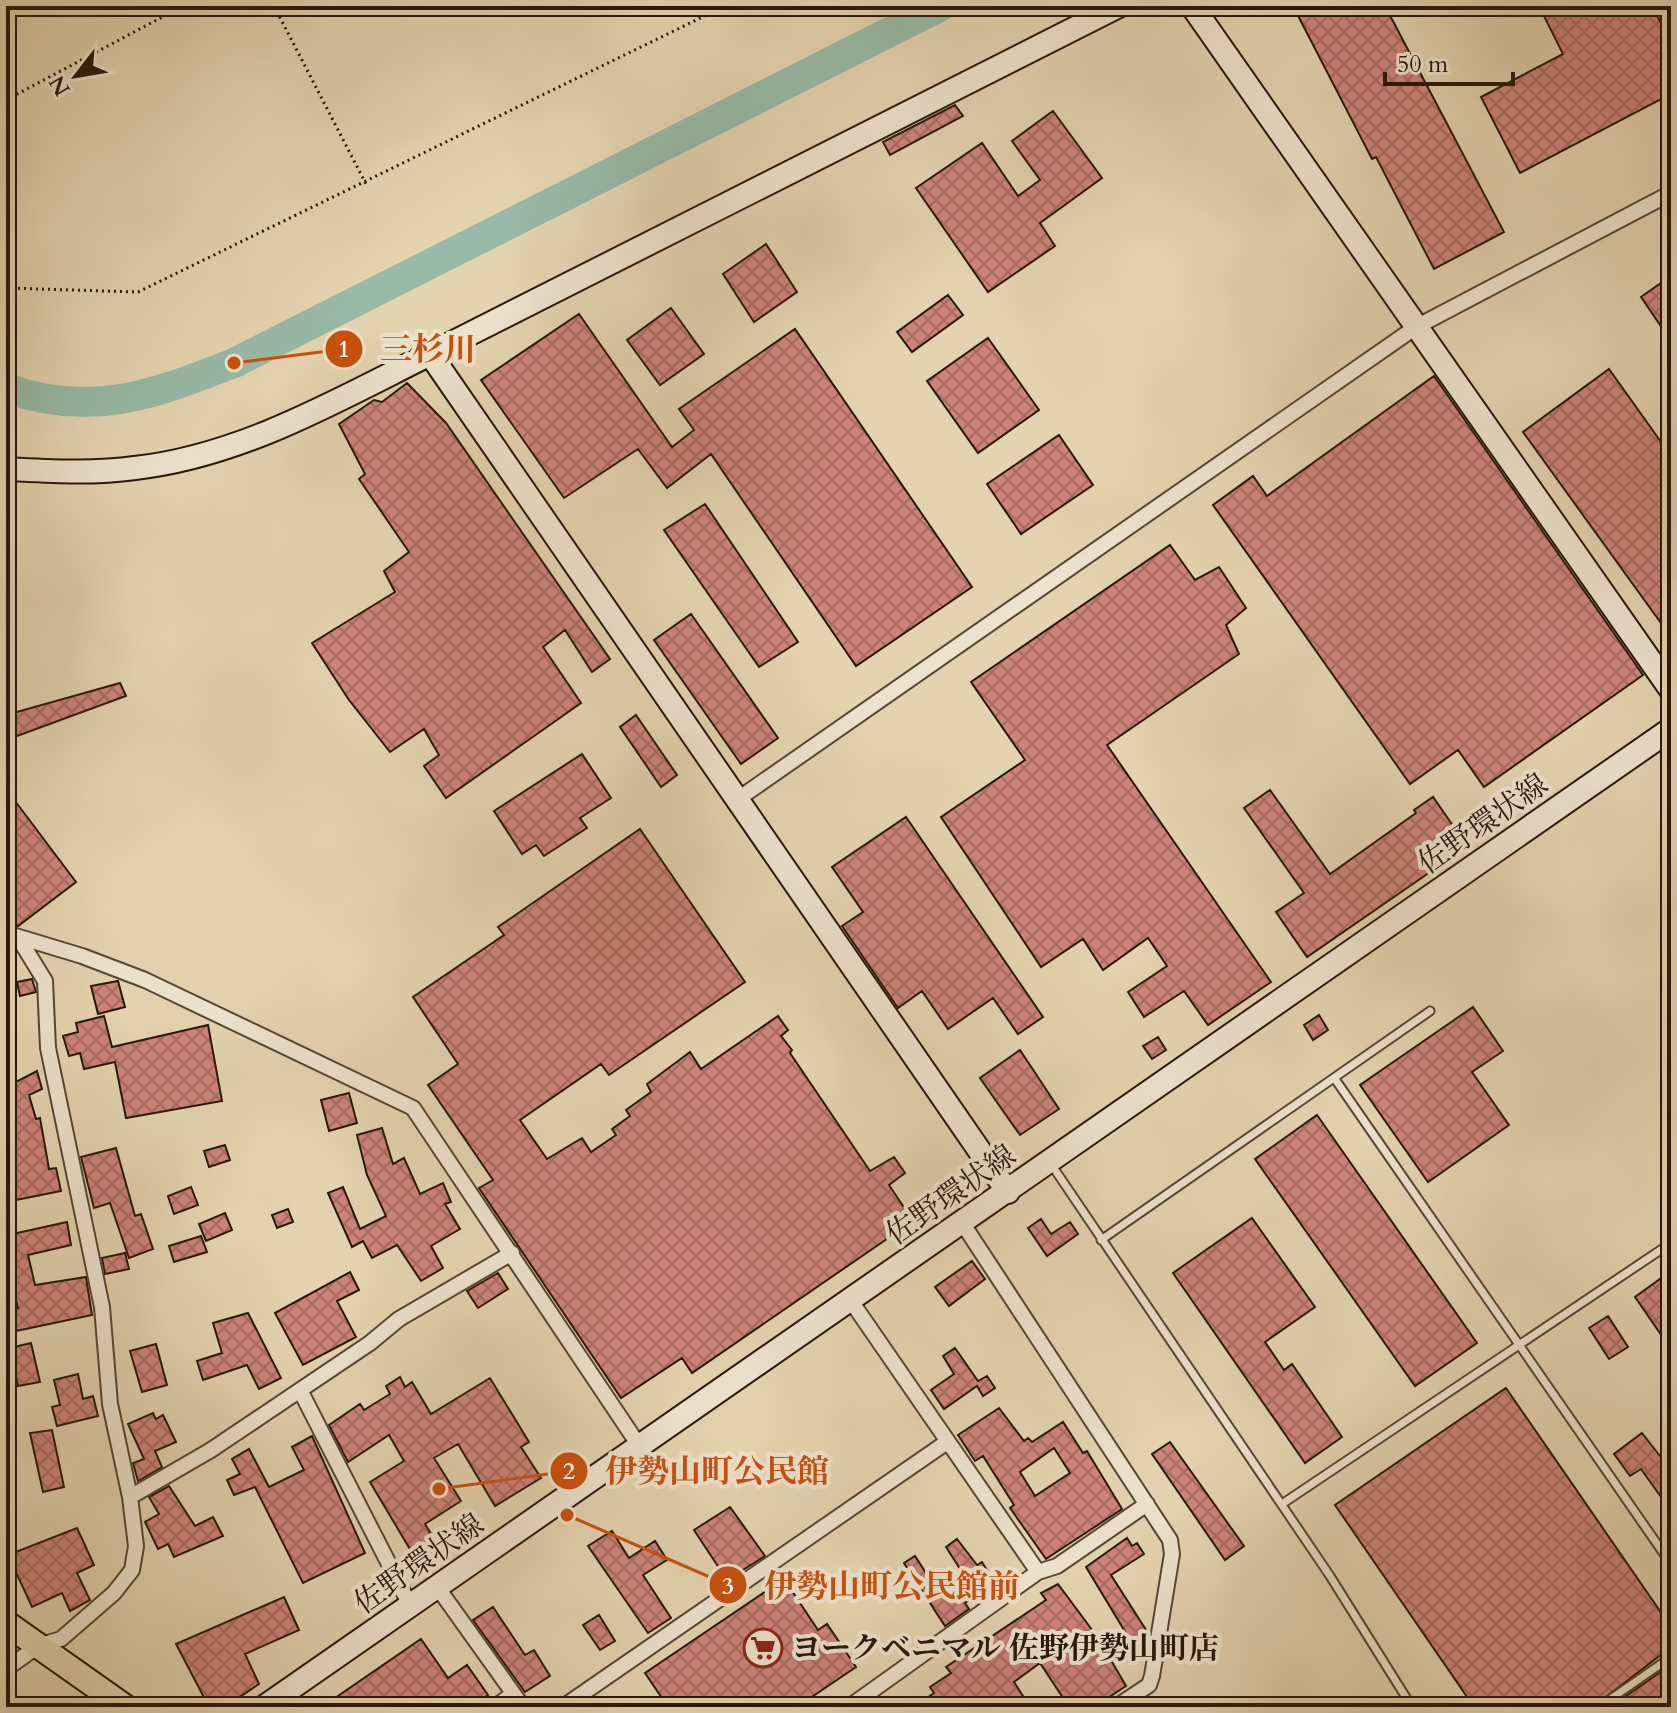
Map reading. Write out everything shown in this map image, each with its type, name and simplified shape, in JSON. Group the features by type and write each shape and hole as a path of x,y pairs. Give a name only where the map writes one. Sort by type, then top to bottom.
{"main road":[{"path":"6,1623 125,1707"}],"street":[{"path":"6,469 90,471 135,468 190,458 295,421 1119,6"},
{"path":"1192,6 1671,690"},
{"path":"738,799 1416,327 1671,193"},
{"path":"430,354 1008,1192"},
{"name":"佐野環状線","path":"264,1707 1671,729"},
{"path":"12,935 145,980 282,1048 400,1099 413,1108 640,1447"},
{"path":"6,1669 38,1646 61,1639 114,1593 132,1570 136,1546 130,1497 110,1404 102,1307 48,1048 45,981 12,935"},
{"path":"963,1224 1170,1540 1172,1554 1152,1676 1149,1685 1116,1707"},
{"path":"130,1497 211,1450 399,1319 512,1253"},
{"path":"851,1301 1038,1572"},
{"path":"300,1390 411,1607"},
{"path":"563,1707 947,1442"},
{"path":"849,1707 1038,1572 1057,1566 1147,1504"},
{"path":"438,1588 523,1707"},
{"path":"495,1707 513,1694"}],"lane":[{"path":"1101,1240 1430,1011"},
{"path":"1335,1079 1516,1345 1671,1564"},
{"path":"1050,1163 1282,1504 1412,1707"},
{"path":"1282,1504 1671,1243"},
{"path":"1599,1707 1671,1657"}],"path":[{"path":"6,100 183,6"},
{"path":"274,6 366,184"},
{"path":"6,288 138,292 366,184 725,6"}],"building":[{"path":"1293,6 1385,6 1504,232 1434,269 1376,157 1372,159"},
{"path":"1539,6 1652,6 1671,42 1671,94 1520,173 1481,97 1563,54"},
{"path":"955,105 963,116 890,155 883,142"},
{"path":"1053,111 1102,178 1040,223 1055,246 988,292 916,188 982,143 1018,196 1040,180 1012,141"},
{"path":"766,244 797,292 754,322 723,274"},
{"path":"1671,276 1671,341 1641,297"},
{"path":"948,295 963,315 912,352 897,332"},
{"path":"671,308 704,354 660,385 627,340"},
{"path":"579,314 672,447 694,430 679,409 795,329 972,587 856,666 711,454 667,488 638,449 564,498 481,380"},
{"path":"988,338 1039,410 978,453 927,381"},
{"path":"1609,369 1671,456 1671,637 1523,432"},
{"path":"1434,376 1643,675 1484,787 1458,750 1410,784 1213,505 1253,476 1267,496"},
{"path":"407,383 446,423 610,659 592,672 565,630 543,647 581,703 446,798 424,766 439,755 424,729 390,752 349,700 312,643 395,592 384,571 409,552 359,479 365,474 339,424 374,400 382,402"},
{"path":"1059,435 1093,485 1021,534 987,484"},
{"path":"705,504 798,642 759,667 664,530"},
{"path":"1170,545 1195,580 1219,567 1246,608 1226,625 1239,654 1107,745 1271,982 1208,1025 1184,991 1144,1017 1128,992 1167,966 1148,938 1103,970 1083,939 1041,967 941,817 1025,760 971,682"},
{"path":"691,614 778,738 741,764 654,640"},
{"path":"120,683 126,696 6,740 6,715"},
{"path":"636,715 677,775 661,787 620,727"},
{"path":"582,754 611,798 580,818 587,828 544,856 536,845 522,854 494,811"},
{"path":"6,789 76,882 18,926 6,921"},
{"path":"1270,790 1330,874 1416,813 1414,810 1433,797 1465,843 1431,867 1433,870 1307,957 1276,912 1304,893 1244,808"},
{"path":"906,817 1043,1017 1018,1034 993,998 948,1029 922,991 898,1008 842,926 863,912 832,867"},
{"path":"640,829 745,982 609,1075 601,1064 520,1120 547,1159 582,1138 591,1152 616,1135 612,1129 630,1116 626,1110 651,1092 647,1084 690,1052 701,1069 778,1016 788,1030 781,1036 792,1050 790,1053 870,1171 894,1157 905,1173 889,1185 913,1221 692,1373 682,1358 621,1398 479,1188 493,1180 428,1085 458,1064 413,997 504,935 498,927"},
{"path":"32,979 36,992 20,996 17,982"},
{"path":"118,981 125,1007 98,1014 91,986"},
{"path":"1473,1007 1503,1051 1472,1072 1509,1125 1428,1182 1360,1085"},
{"path":"1319,1015 1328,1030 1313,1040 1304,1025"},
{"path":"104,1016 112,1047 208,1025 222,1101 126,1118 115,1062 84,1069 80,1053 69,1056 63,1036 78,1032 76,1023"},
{"path":"1158,1037 1166,1050 1152,1059 1143,1046"},
{"path":"1020,1050 1059,1109 1020,1135 980,1078"},
{"path":"37,1071 42,1089 29,1095 36,1119 40,1118 49,1169 56,1168 61,1191 6,1202 6,1087"},
{"path":"349,1093 357,1123 329,1131 321,1100"},
{"path":"1317,1115 1477,1343 1415,1386 1255,1159"},
{"path":"382,1128 393,1164 404,1158 420,1194 443,1183 451,1202 445,1204 460,1229 431,1246 443,1268 421,1281 397,1245 372,1258 363,1241 352,1247 328,1193 343,1187 360,1229 386,1216 367,1175 357,1135"},
{"path":"225,1145 230,1160 209,1167 204,1151"},
{"path":"116,1148 135,1216 141,1214 153,1249 129,1258 110,1203 94,1208 81,1157"},
{"path":"191,1187 198,1205 174,1214 168,1196"},
{"path":"288,1209 293,1222 277,1228 272,1215"},
{"path":"225,1213 232,1230 206,1241 199,1224"},
{"path":"1252,1218 1315,1307 1265,1342 1284,1370 1292,1364 1342,1437 1305,1463 1173,1273"},
{"path":"1041,1219 1051,1234 1070,1222 1078,1234 1047,1256 1028,1228"},
{"path":"67,1222 71,1245 28,1255 35,1285 86,1277 92,1315 16,1331 12,1309 18,1308 9,1272 15,1270 8,1235"},
{"path":"201,1236 207,1252 174,1262 169,1246"},
{"path":"125,1253 129,1269 105,1274 102,1258"},
{"path":"972,1261 985,1279 949,1306 935,1287"},
{"path":"1671,1271 1671,1349 1635,1297"},
{"path":"350,1272 359,1290 337,1301 356,1337 303,1365 275,1313"},
{"path":"498,1273 508,1289 478,1308 467,1291"},
{"path":"248,1313 281,1378 259,1389 247,1365 203,1380 197,1361 222,1353 213,1323"},
{"path":"1608,1316 1628,1347 1609,1359 1589,1328"},
{"path":"31,1343 40,1382 18,1386 10,1348"},
{"path":"156,1344 167,1385 142,1392 130,1351"},
{"path":"955,1348 978,1381 987,1376 995,1388 983,1396 977,1386 944,1409 931,1390 954,1374 943,1356"},
{"path":"78,1374 83,1399 93,1396 98,1416 57,1426 52,1407 60,1405 54,1380"},
{"path":"400,1377 405,1387 412,1382 431,1414 490,1378 529,1442 521,1447 541,1478 495,1506 458,1444 434,1458 461,1501 425,1524 439,1547 417,1561 370,1482 404,1461 389,1435 348,1462 329,1425 360,1404 364,1410 390,1394 386,1386"},
{"path":"1506,1388 1660,1611 1671,1603 1671,1647 1593,1707 1474,1707 1335,1505"},
{"path":"999,1408 1024,1441 1028,1438 1032,1442 1063,1422 1083,1453 1087,1451 1122,1509 1046,1559 1010,1508 1014,1505 983,1456 975,1461 958,1435","holes":["1054,1448 1070,1473 1035,1496 1020,1472"]},
{"path":"153,1413 156,1419 163,1415 176,1442 155,1451 162,1467 138,1481 133,1463 144,1459 128,1424"},
{"path":"52,1430 64,1487 43,1492 30,1433"},
{"path":"1642,1433 1671,1470 1671,1511 1641,1469 1630,1476 1614,1454"},
{"path":"312,1436 365,1553 303,1583 255,1487 234,1495 227,1480 240,1474 232,1459 249,1449 269,1487 304,1470 292,1447"},
{"path":"1170,1442 1244,1546 1225,1560 1152,1454"},
{"path":"169,1486 195,1526 213,1517 223,1536 174,1557 168,1544 158,1549 145,1522 159,1514 149,1497"},
{"path":"730,1507 765,1556 727,1580 694,1530"},
{"path":"77,1528 94,1565 77,1573 90,1600 70,1611 62,1593 32,1607 8,1555"},
{"path":"612,1531 629,1558 655,1541 667,1560 643,1575 671,1618 648,1633 588,1546"},
{"path":"1127,1538 1132,1546 1137,1543 1144,1554 1111,1575 1148,1633 1132,1643 1086,1567"},
{"path":"957,1539 977,1565 982,1562 996,1585 965,1603 969,1609 945,1626 904,1563 915,1556 938,1592 964,1575 946,1547"},
{"name":"ヨークベニマル 佐野伊勢山町店","path":"784,1579 818,1630 827,1624 856,1667 797,1707 668,1707 645,1673"},
{"path":"1058,1584 1098,1638 1126,1686 1094,1707 1069,1707 1040,1663 1014,1682 1030,1707 914,1707 934,1693 930,1687 951,1673 946,1667 1046,1600 1041,1593"},
{"path":"284,1597 299,1630 245,1654 259,1684 225,1707 209,1707 176,1644"},
{"path":"493,1607 525,1655 534,1650 550,1676 525,1692 473,1620"},
{"path":"599,1615 615,1641 600,1650 583,1625"},
{"path":"421,1639 448,1678 467,1665 488,1695 471,1707 322,1707"},
{"path":"1665,1669 1671,1677 1671,1707 1610,1707"}],"waterway":[{"path":"6,388 67,402 95,402 149,393 234,363 941,6"}],"place":[{"name":"三杉川","path":"234,363"},
{"name":"伊勢山町公民館","path":"439,1489"},
{"name":"伊勢山町公民館前","path":"567,1515"},
{"name":"ヨークベニマル 佐野伊勢山町店","path":"763,1648"}]}
